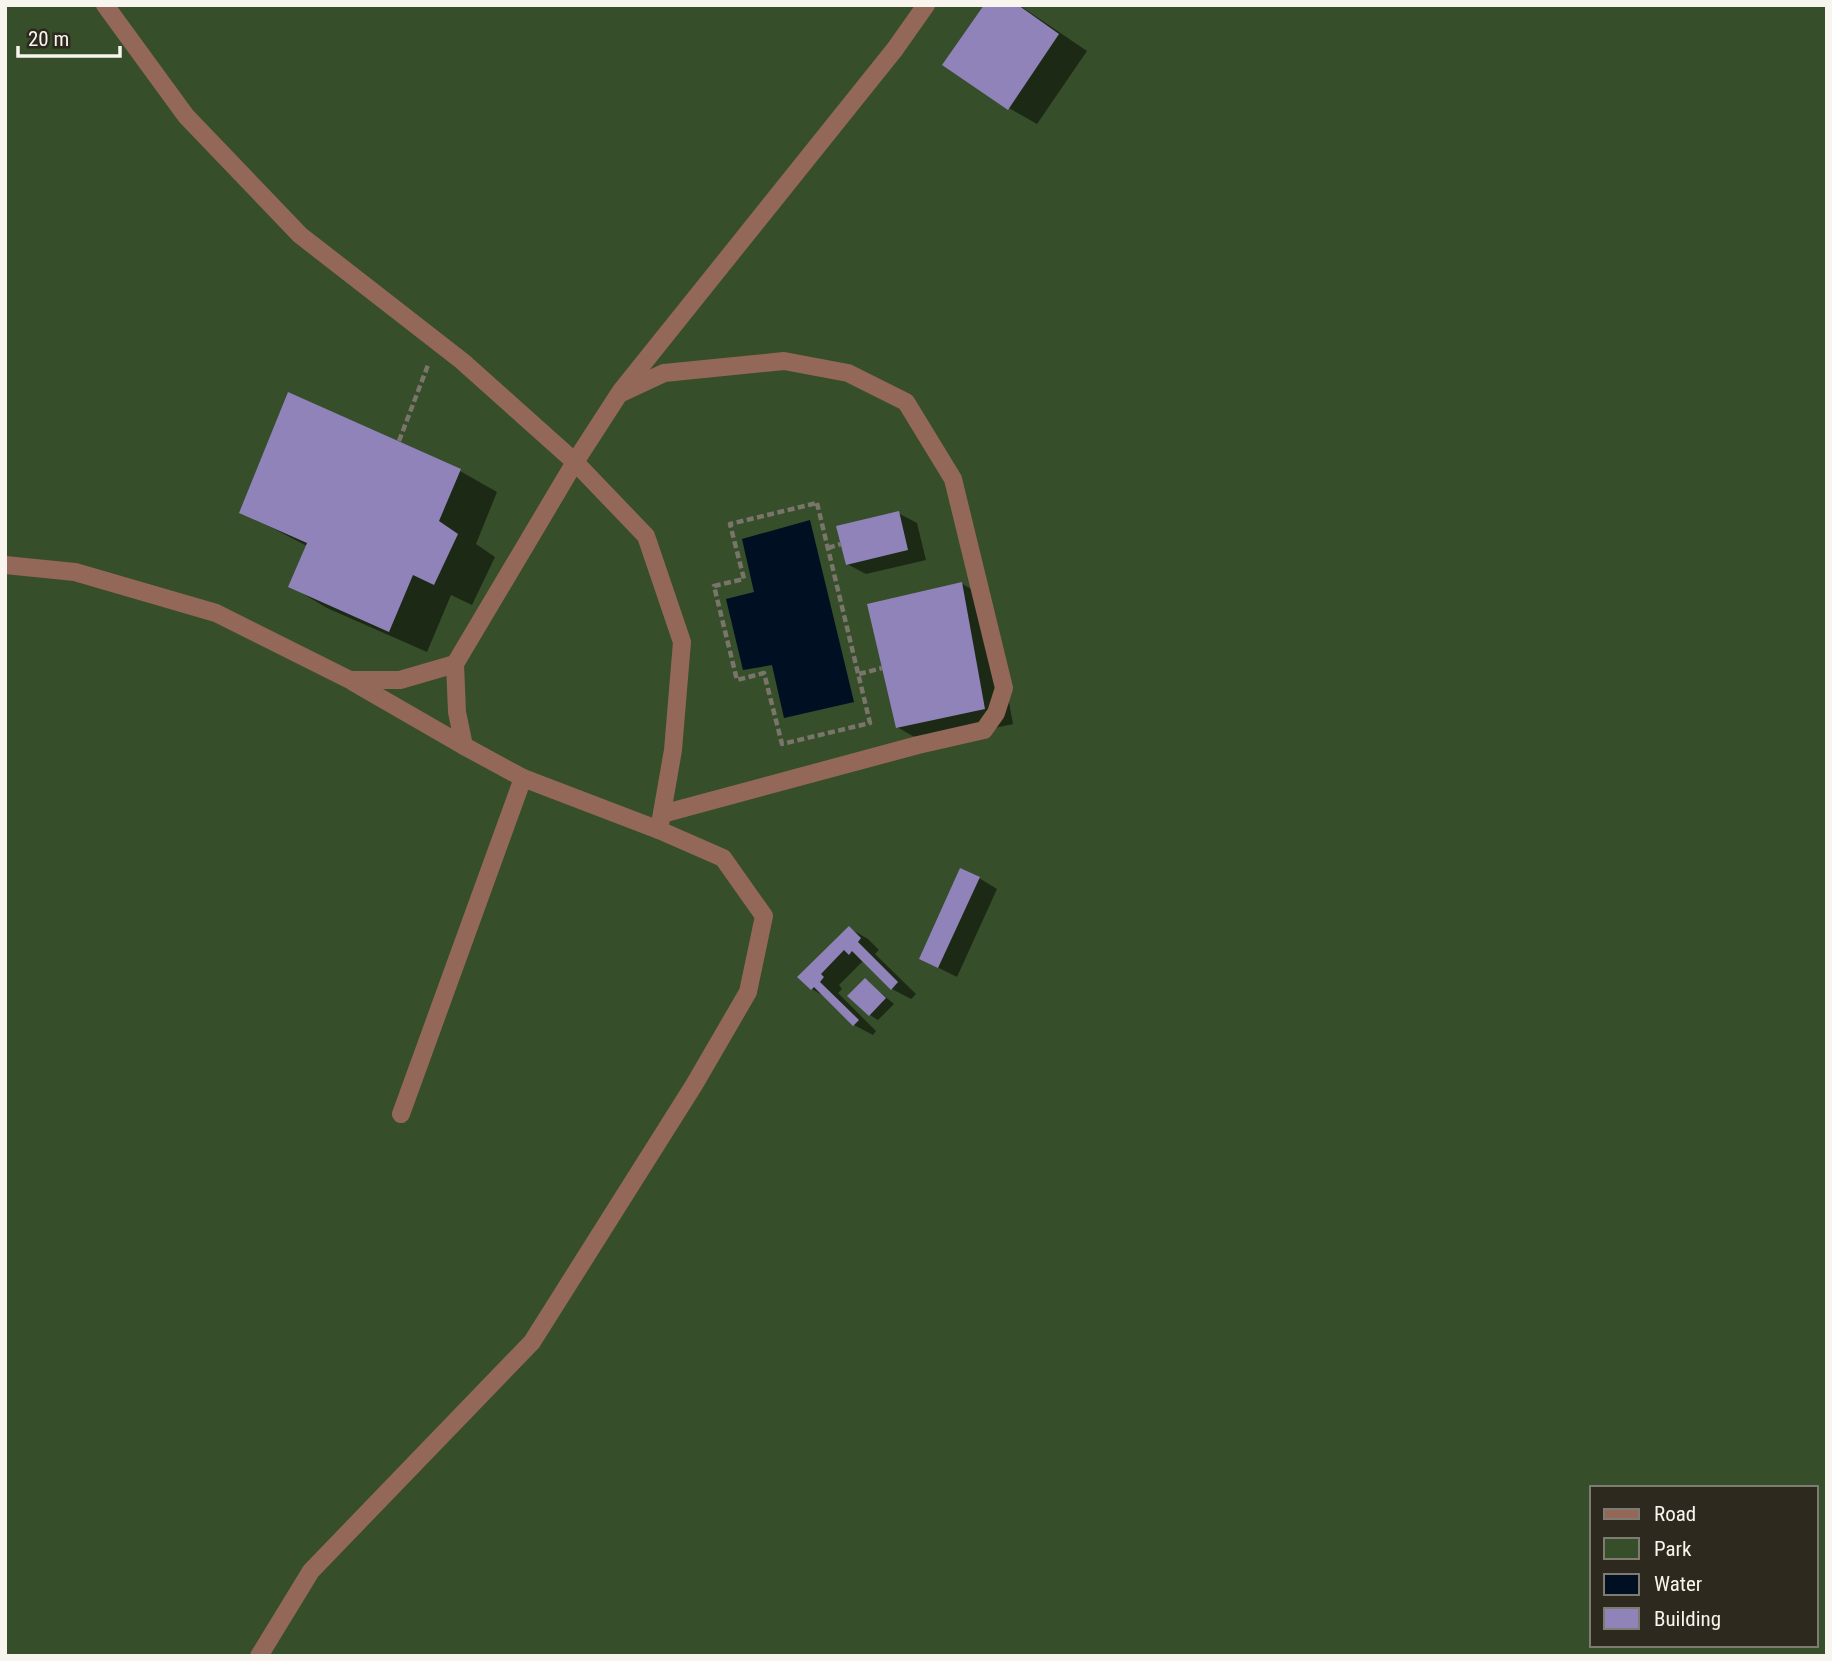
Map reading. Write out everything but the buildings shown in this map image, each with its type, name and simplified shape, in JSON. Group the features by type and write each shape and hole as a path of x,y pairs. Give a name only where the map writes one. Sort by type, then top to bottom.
{"lane":[{"path":"105,5 186,116 300,235 438,342 575,462 646,537 682,642 673,750 660,822"},
{"path":"464,746 457,712 455,664 575,462 619,394 895,49 926,5"},
{"path":"619,394 664,373 784,361 848,373 906,402 953,479 1004,688 996,713 984,730 918,745 660,822"},
{"path":"5,565 75,572 216,612 350,680 523,778 660,822 723,858 764,916 748,992 694,1085 532,1342 311,1571 259,1656"},
{"path":"350,680 400,680 455,664"},
{"path":"401,1114 523,778"}],"path":[{"path":"399,441 438,342"},
{"path":"817,503 828,548 870,723 782,744 764,673 737,680 714,586 744,579 730,524 817,503"},
{"path":"828,548 841,544"},
{"path":"859,674 881,668"}],"green space":[{"path":"5,5 1827,5 1827,1656 5,1656"}],"water":[{"path":"810,520 854,702 784,718 772,665 743,670 726,599 754,592 742,539"}]}
